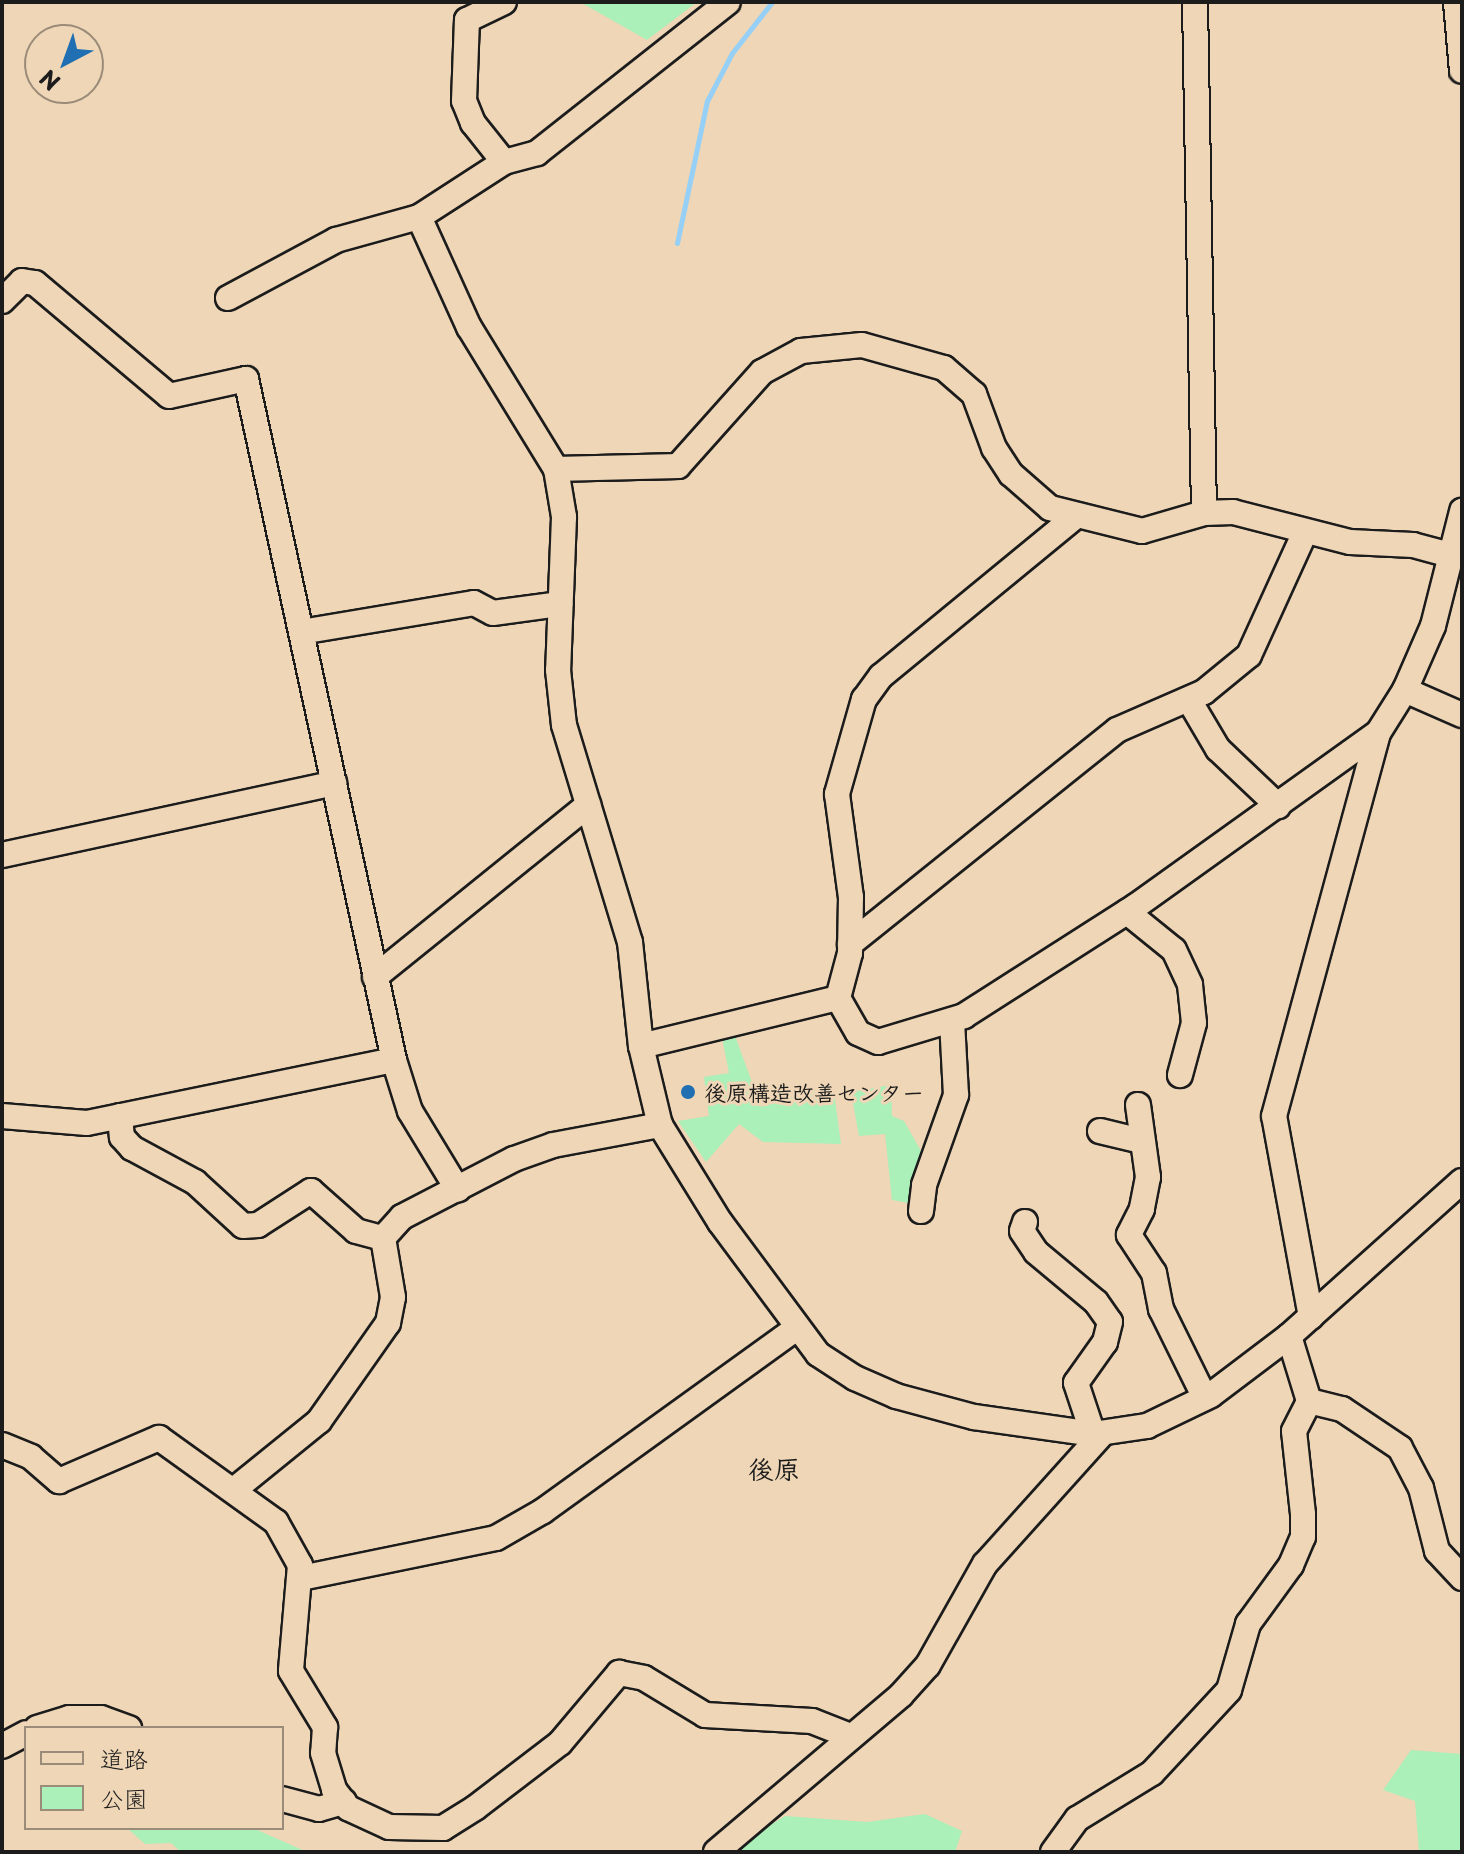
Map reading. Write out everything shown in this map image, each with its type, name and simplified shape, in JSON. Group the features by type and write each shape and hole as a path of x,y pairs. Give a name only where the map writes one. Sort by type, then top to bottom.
{"street":[{"path":"504,2 467,20 464,101 473,123 504,162"},
{"path":"228,298 336,240 419,217 504,162 537,153 728,2"},
{"path":"1195,2 1204,513"},
{"path":"1456,2 1462,71"},
{"path":"419,217 469,327 556,469 564,517 560,604 564,725 630,942 641,1046 660,1125 720,1222 797,1328 834,1367 896,1396 974,1417 1097,1435 1164,1420 1205,1398 1289,1336 1462,1181"},
{"path":"2,301 22,281 35,283 169,396 246,379 394,1060 410,1111 458,1190"},
{"path":"556,469 678,466 762,372 801,351 862,345 944,368 974,394 994,448 1011,474 1050,508 1142,531 1204,513 1233,512 1350,542 1413,545 1450,555"},
{"path":"1311,1317 1274,1116 1378,733 1405,690 1433,626 1462,511"},
{"path":"1076,516 881,676 864,699 837,794 851,897 850,944 838,998 858,1033 878,1042 952,1020 1127,912 1378,733"},
{"path":"850,944 1117,730 1189,700 1249,655 1305,532"},
{"path":"301,632 474,603 493,613 560,604"},
{"path":"1405,690 1462,715"},
{"path":"1189,700 1218,749 1278,806"},
{"path":"2,855 334,783"},
{"path":"375,977 588,805"},
{"path":"1127,912 1174,950 1190,985 1194,1023 1180,1075"},
{"path":"641,1046 838,998"},
{"path":"921,1211 924,1185 956,1095 952,1020"},
{"path":"2,1116 52,1124 120,1116 394,1060"},
{"path":"1138,1105 1146,1191 1129,1235 1154,1273 1161,1309 1205,1398"},
{"path":"120,1116 122,1137 132,1148 195,1182 243,1226 258,1225 311,1191 356,1231 383,1238"},
{"path":"383,1238 402,1217 553,1145 660,1125"},
{"path":"1100,1131 1141,1141"},
{"path":"1025,1222 1022,1231 1036,1252 1096,1302 1110,1322 1105,1342 1076,1383 1097,1435"},
{"path":"235,1489 319,1421 388,1323 393,1297 383,1238"},
{"path":"301,1578 496,1538 543,1511 797,1328"},
{"path":"1053,1852 1077,1819 1152,1773 1229,1690 1248,1624 1276,1592 1303,1537 1294,1431 1309,1401 1289,1336"},
{"path":"1309,1401 1342,1409 1400,1448 1421,1488 1437,1551 1462,1578"},
{"path":"716,1852 901,1695 928,1665 985,1564 1097,1435"},
{"path":"2,1445 31,1457 59,1481 159,1438 235,1489 289,1539 301,1578 291,1671 321,1715 323,1753 334,1790 344,1802 389,1827 443,1828 560,1743 619,1673 644,1678 682,1706 705,1715 812,1721 850,1736"},
{"path":"48,1726 91,1718 121,1726"},
{"path":"2,1746 24,1734"},
{"path":"284,1800 319,1809 344,1802"}],"green space":[{"path":"580,2 697,2 647,40"},
{"path":"734,1033 761,1107 833,1085 841,1144 763,1142 739,1124 706,1162 678,1121 709,1116 704,1077 729,1073 722,1038"},
{"path":"891,1085 892,1116 904,1121 921,1151 908,1203 892,1200 885,1134 859,1136 851,1092"},
{"path":"1411,1750 1462,1754 1462,1852 1419,1852 1415,1801 1383,1790"},
{"path":"925,1814 962,1831 955,1852 727,1852 785,1816 867,1822"},
{"path":"129,1830 258,1830 307,1852 181,1852 171,1843 145,1844"}],"waterway":[{"path":"677,243 707,101 732,53 772,2"}],"place":[{"name":"後原構造改善センター","path":"688,1092"}],"district":[{"name":"後原","path":"774,1469"}]}
